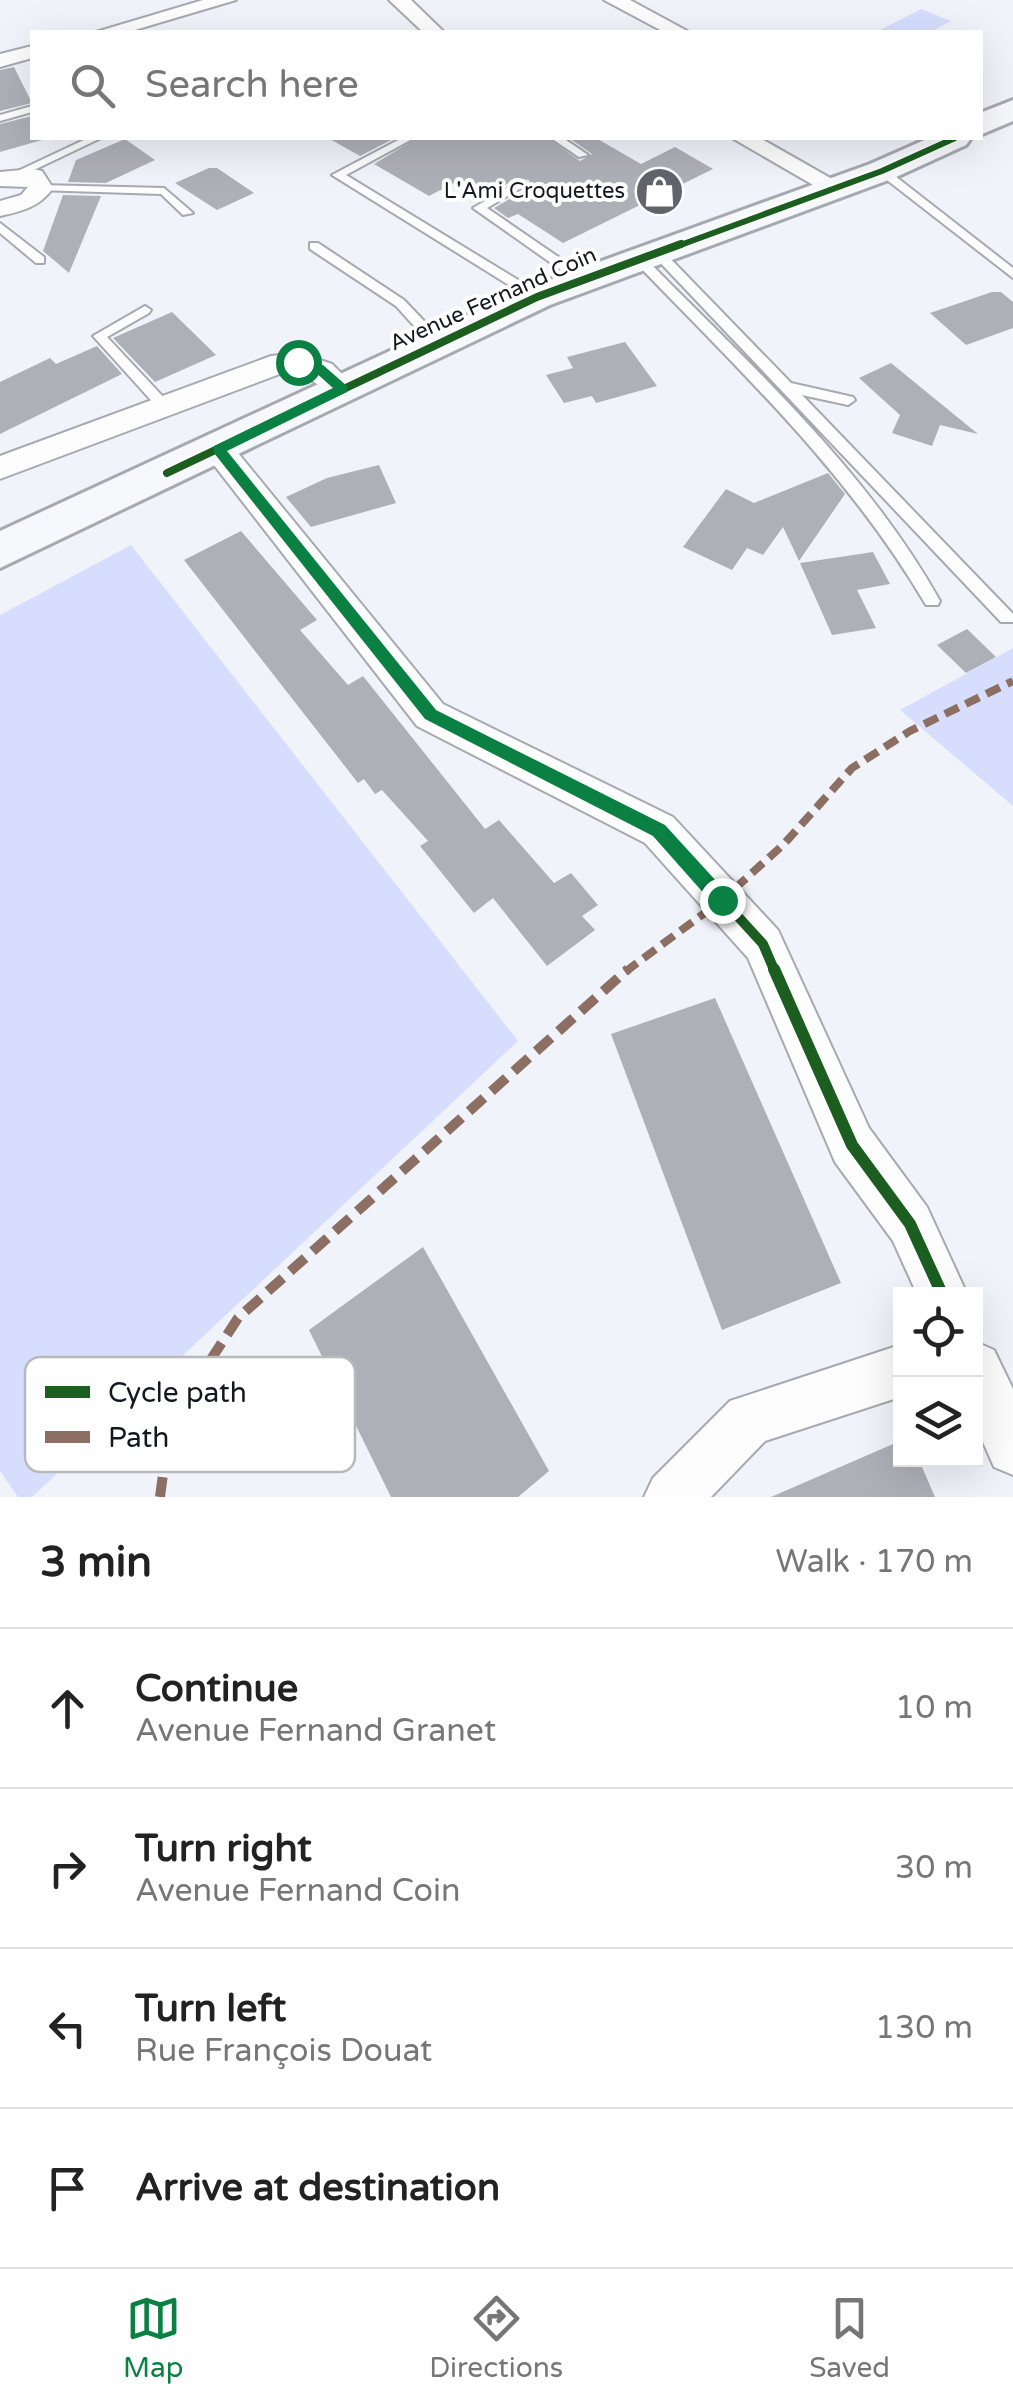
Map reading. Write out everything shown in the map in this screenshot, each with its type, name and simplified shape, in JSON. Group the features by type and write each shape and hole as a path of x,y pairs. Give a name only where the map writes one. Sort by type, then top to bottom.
{"main road":[{"path":"983,124 1013,109"},
{"name":"Avenue Fernand Coin","path":"0,550 537,297 882,171 951,140"}],"street":[{"path":"114,30 226,0"},
{"path":"400,0 432,30"},
{"path":"614,0 675,30"},
{"path":"0,61 30,53"},
{"path":"748,140 836,188"},
{"path":"0,208 30,200 41,188 32,176 6,178"},
{"path":"0,468 162,405 290,362 318,368 342,389"},
{"path":"218,449 430,714 659,830 764,944 852,1145 910,1224 939,1287"},
{"path":"672,1497 749,1420 893,1373"},
{"path":"980,1377 1013,1448"}],"lane":[{"path":"0,118 30,110"},
{"path":"6,178 92,140"},
{"path":"406,140 338,174 537,297"},
{"path":"559,140 583,155"},
{"path":"882,171 1013,274"},
{"path":"522,184 479,208 582,280"},
{"path":"41,188 164,191 187,213"},
{"path":"0,226 40,260"},
{"path":"314,246 400,303 438,344"},
{"path":"647,255 786,387 1007,618"},
{"path":"647,255 902,546 932,601"},
{"path":"145,310 99,336 162,405"},
{"path":"786,387 848,400"}],"shaded area":[{"path":"921,9 951,21 934,30 880,30"},
{"path":"131,545 518,1041 181,1357 25,1357 25,1472 59,1472 32,1497 18,1497 0,1471 0,615"},
{"path":"1013,648 1013,806 900,710"}],"building":[{"path":"14,67 30,104 0,111 0,70"},
{"path":"30,116 30,140 42,140 0,152 0,124"},
{"path":"126,140 155,160 106,183 68,182 76,160"},
{"path":"332,140 391,140 360,156"},
{"path":"414,140 551,140 580,161 592,154 572,140 599,140 641,164 675,147 713,169 563,243 518,214 508,218 494,208 530,187 529,180 516,179 479,200 454,183 429,196 374,164"},
{"path":"217,168 254,193 217,210 175,183"},
{"path":"63,195 101,196 69,273 43,251"},
{"path":"1001,292 1013,302 1013,328 966,345 930,313"},
{"path":"172,312 216,355 155,382 113,338"},
{"path":"625,342 657,386 596,403 592,396 564,403 546,375 573,368 567,357"},
{"path":"97,346 122,374 0,434 0,382 50,358 56,364"},
{"path":"891,363 978,434 940,425 932,446 892,433 900,415 859,378"},
{"path":"379,465 396,503 311,527 286,497 327,478"},
{"path":"828,473 845,494 799,561 783,527 763,555 747,548 732,570 683,547 726,489 754,503"},
{"path":"241,531 317,620 300,630 348,685 363,676 485,829 499,820 554,883 571,873 598,905 582,916 595,930 547,966 493,898 474,913 420,846 428,841 382,790 375,794 364,779 358,783 184,560"},
{"path":"873,552 890,584 857,590 876,628 832,635 800,563"},
{"path":"967,629 996,657 966,673 937,645"},
{"path":"715,998 841,1283 722,1330 611,1034"},
{"path":"423,1247 549,1471 518,1497 391,1497 355,1424 355,1357 322,1357 309,1330"},
{"path":"893,1444 893,1467 922,1467 935,1497 771,1497"}],"marked path":[{"path":"212,1357 238,1318 635,963 722,900 783,845 852,768 910,731 1013,681"},
{"path":"160,1497 163,1472"}],"cycle path":[{"path":"167,473 537,297 882,171 951,140"},
{"path":"218,449 430,715 659,830 763,944 852,1145 910,1224 939,1287"}],"place":[{"name":"L'Ami Croquettes","path":"660,191"}],"route":[{"path":"298,362 318,368 342,389 218,449 430,714 659,830 722,900"}]}
